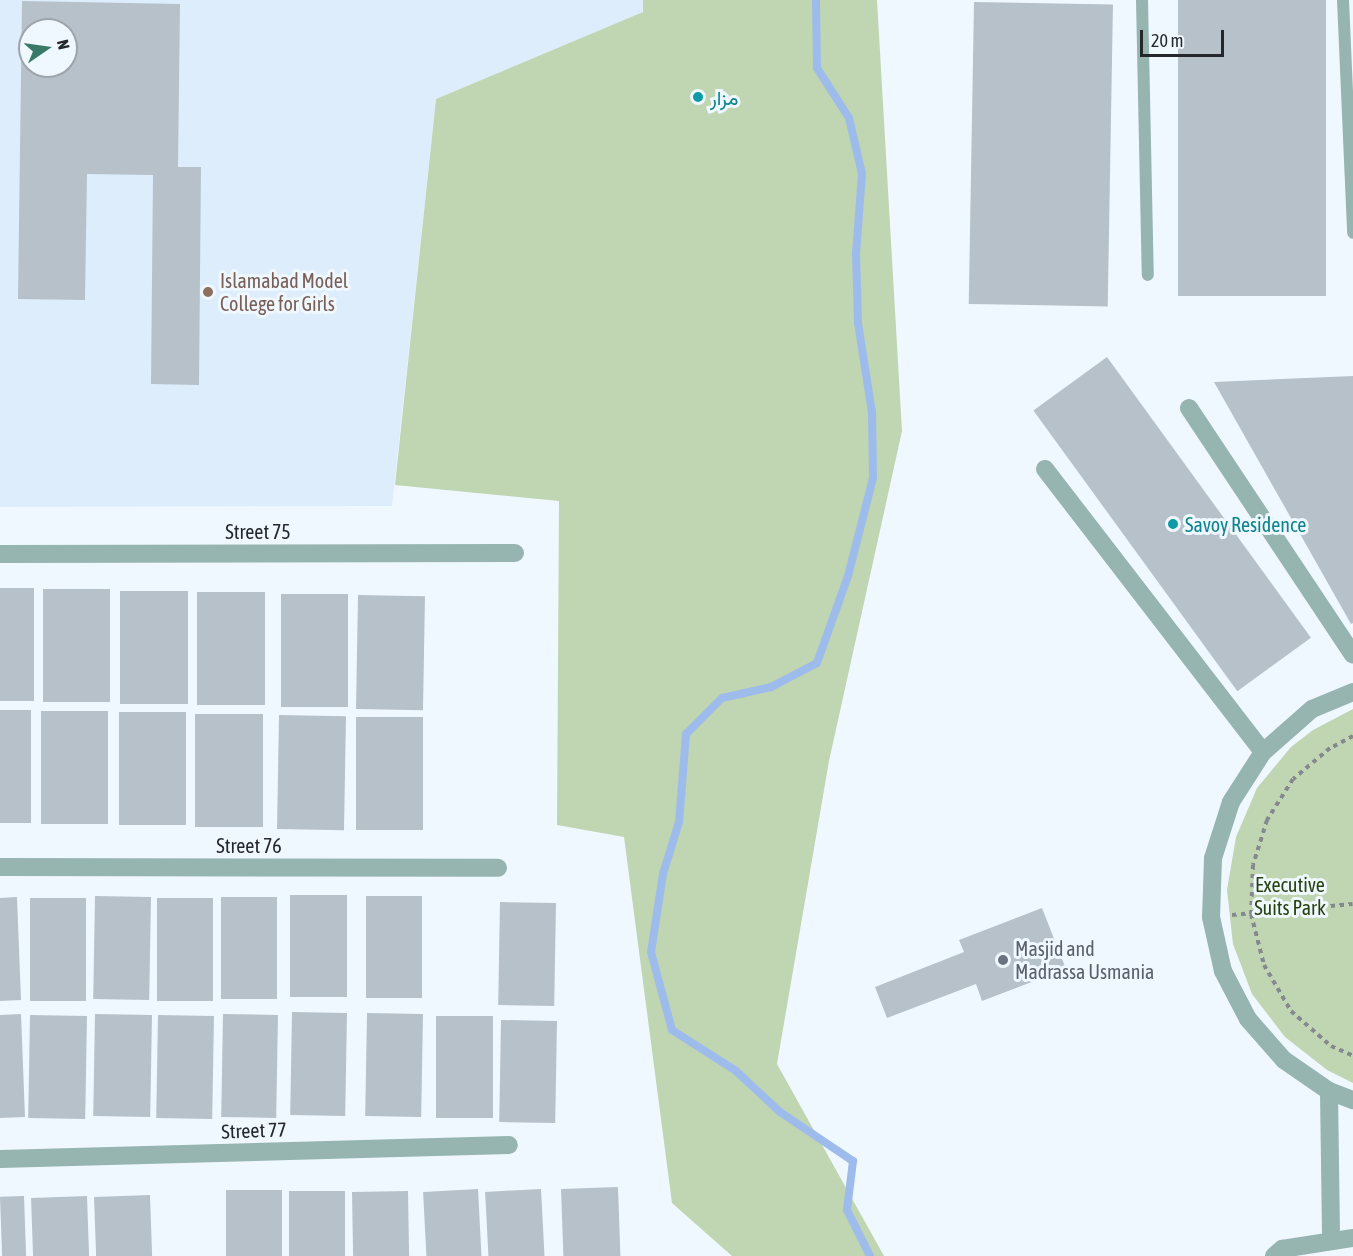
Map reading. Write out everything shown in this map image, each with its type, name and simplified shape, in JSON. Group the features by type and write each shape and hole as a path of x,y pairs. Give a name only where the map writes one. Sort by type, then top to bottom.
{"street":[{"path":"1189,408 1353,655"},
{"path":"1045,469 1263,752"},
{"name":"Street 75","path":"0,554 515,553"},
{"path":"1353,692 1312,709 1263,752 1231,801 1213,858 1211,917 1223,970 1248,1019 1284,1060 1329,1091 1353,1100"},
{"name":"Street 76","path":"0,867 498,868"},
{"path":"1329,1091 1330,1241"},
{"name":"Street 77","path":"0,1159 508,1145"},
{"path":"1274,1256 1282,1249 1353,1238"}],"lane":[{"path":"1142,0 1148,275"},
{"path":"1342,0 1353,233"}],"path":[{"path":"1353,736 1330,748 1293,779 1267,820 1252,866 1251,914 1264,965 1291,1011 1331,1046 1353,1056"},
{"path":"1211,917 1353,904"}],"shaded area":[{"name":"Islamabad Model College for Girls","path":"0,0 643,0 643,12 436,99 392,506 0,507"}],"green space":[{"path":"643,0 877,0 902,431 829,761 777,1064 884,1256 732,1256 672,1203 624,837 557,825 559,501 395,485 436,99 643,12"},
{"name":"Executive Suits Park","path":"1353,709 1353,1083 1327,1070 1285,1037 1252,994 1233,944 1227,890 1236,837 1257,788 1291,747 1313,730"}],"building":[{"path":"1178,0 1326,0 1326,296 1178,296"},
{"path":"22,1 180,4 178,167 201,167 199,385 151,384 153,175 87,174 85,300 18,299 21,78 78,78 78,18 22,18"},
{"path":"974,2 1113,4 1108,306 969,304"},
{"name":"Savoy Residence","path":"1107,357 1311,638 1237,691 1033,410"},
{"path":"1353,376 1353,623 1351,624 1214,382"},
{"path":"0,588 34,588 34,701 0,701"},
{"path":"43,589 110,589 110,702 43,702"},
{"path":"120,591 188,591 188,704 120,704"},
{"path":"197,592 265,592 265,705 197,705"},
{"path":"281,594 348,594 348,707 281,707"},
{"path":"358,595 425,596 423,710 356,709"},
{"path":"0,710 31,710 31,823 0,823"},
{"path":"41,711 108,711 108,824 41,824"},
{"path":"119,712 186,712 186,825 119,825"},
{"path":"195,714 263,714 263,827 195,827"},
{"path":"279,715 346,716 344,830 277,829"},
{"path":"356,717 423,717 423,830 356,830"},
{"path":"290,895 347,895 347,997 290,997"},
{"path":"95,896 151,897 149,1000 93,999"},
{"path":"366,896 422,896 422,998 366,998"},
{"path":"17,897 21,1000 0,1001 0,898"},
{"path":"221,897 277,897 277,999 221,999"},
{"path":"30,898 86,898 86,1001 30,1001"},
{"path":"157,898 213,898 213,1001 157,1001"},
{"path":"500,902 556,903 554,1006 498,1005"},
{"name":"Masjid and Madrassa Usmania","path":"1042,908 1066,969 982,1001 976,984 887,1018 875,987 964,952 959,940"},
{"path":"292,1012 347,1013 345,1116 290,1115"},
{"path":"367,1013 423,1014 421,1117 365,1116"},
{"path":"21,1014 25,1117 0,1118 0,1015"},
{"path":"95,1014 152,1015 150,1117 93,1116"},
{"path":"223,1014 278,1015 276,1118 221,1117"},
{"path":"30,1015 87,1016 85,1119 28,1118"},
{"path":"158,1015 214,1016 212,1119 156,1118"},
{"path":"436,1016 493,1016 493,1118 436,1118"},
{"path":"501,1020 557,1021 555,1123 499,1122"},
{"path":"618,1187 620,1256 563,1256 561,1189"},
{"path":"478,1189 482,1256 426,1256 423,1192"},
{"path":"541,1189 545,1256 488,1256 485,1192"},
{"path":"226,1190 282,1190 282,1256 226,1256"},
{"path":"289,1191 345,1191 345,1256 289,1256"},
{"path":"408,1191 409,1256 353,1256 352,1192"},
{"path":"150,1195 152,1256 96,1256 94,1197"},
{"path":"24,1196 26,1256 2,1256 0,1197"},
{"path":"87,1196 89,1256 33,1256 31,1198"}],"waterway":[{"path":"816,0 817,68 849,118 862,174 856,254 858,323 872,412 873,478 848,576 817,663 771,687 722,698 686,734 679,822 663,874 651,952 672,1030 736,1071 780,1112 853,1161 847,1210 870,1256"}],"place":[{"name":"مزار","path":"698,97"},
{"name":"Islamabad Model College for Girls","path":"208,292"},
{"name":"Savoy Residence","path":"1173,524"},
{"name":"Masjid and Madrassa Usmania","path":"1003,960"}]}
